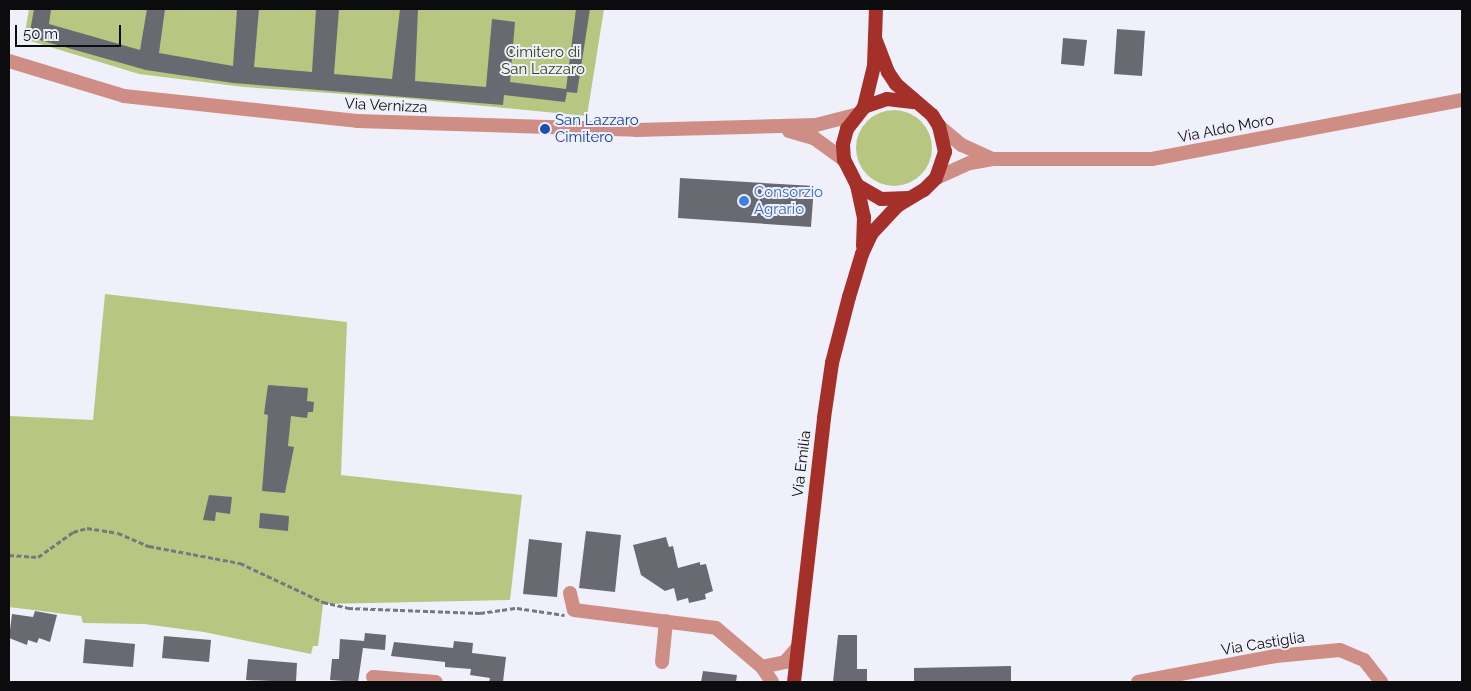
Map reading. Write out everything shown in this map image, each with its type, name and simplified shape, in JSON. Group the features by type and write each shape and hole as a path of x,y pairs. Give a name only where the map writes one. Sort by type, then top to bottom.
{"main road":[{"path":"844,160 843,144 860,111 872,80 876,9"},
{"path":"875,38 888,72 905,94 922,106 939,126 945,152 936,178"},
{"path":"860,111 887,98 905,100 922,106"},
{"name":"Via Emilia","path":"794,682 832,363 862,254 864,217 857,185 844,160"},
{"name":"Via Emilia","path":"862,254 883,220 909,198 924,190 936,178"},
{"path":"857,185 881,198 909,198"}],"street":[{"name":"Via Vernizza","path":"9,61 124,96 357,122 563,129 768,127 834,123 860,111"},
{"name":"Via Aldo Moro","path":"936,178 970,163 993,159 1152,158 1462,100"},
{"name":"Via Aldo Moro","path":"939,126 962,145 993,159"},
{"name":"Via Vernizza","path":"768,127 814,138 844,160"},
{"path":"570,593 574,610 716,628 762,668 772,682"},
{"path":"662,662 666,621"},
{"path":"762,668 785,662 797,648"},
{"name":"Via Castiglia","path":"1138,682 1276,656 1340,650 1364,660 1381,682"},
{"path":"373,677 436,682"}],"path":[{"path":"9,555 38,557 73,532 87,528 118,533 149,546 240,563 323,602 348,608 480,612 517,608 560,617 574,610"}],"green space":[{"name":"Cimitero di San Lazzaro","path":"29,9 604,9 587,116 402,98 244,87 139,74 24,39"},
{"path":"894,110 908,113 921,121 929,134 932,148 929,162 921,175 908,183 894,186 880,183 867,175 859,162 856,148 859,134 867,121 880,113"},
{"path":"105,294 347,322 341,475 522,495 510,600 323,604 318,646 313,646 311,654 204,632 144,624 83,623 81,616 9,607 9,416 93,420"}],"building":[{"path":"34,9 51,9 49,24 140,50 147,9 165,9 159,53 233,66 237,9 259,9 254,67 312,72 316,9 339,9 334,74 392,79 400,9 418,9 415,81 486,87 492,19 515,22 510,82 566,89 576,9 590,9 577,93 567,92 565,102 504,95 503,105 233,83 146,70 29,37"},
{"path":"1117,29 1145,31 1142,76 1114,74"},
{"path":"1063,38 1087,40 1084,66 1061,64"},
{"path":"680,178 814,186 811,227 678,218"},
{"path":"268,385 308,388 307,401 314,402 313,412 308,412 307,418 291,416 288,446 294,447 285,493 262,491 268,415 264,414"},
{"path":"209,495 232,497 230,514 216,512 215,521 203,520"},
{"path":"260,513 289,516 288,531 259,528"},
{"path":"586,531 621,535 615,592 579,588"},
{"path":"666,537 669,547 673,546 678,568 700,562 700,565 706,564 713,591 705,594 706,599 689,603 688,598 677,601 674,588 665,591 641,575 633,545"},
{"path":"529,539 562,543 557,597 523,594"},
{"path":"35,611 57,615 50,642 39,638 37,643 28,640 27,645 9,638 12,614 33,617"},
{"path":"365,633 386,635 385,650 363,648 358,682 330,680 332,659 339,659 340,639 364,641"},
{"path":"838,635 857,635 857,669 867,669 867,682 833,682"},
{"path":"164,636 211,640 209,662 162,658"},
{"path":"85,639 135,644 133,667 83,663"},
{"path":"454,641 473,643 472,653 506,657 503,682 489,682 490,678 470,675 471,669 445,667 445,662 391,656 394,642 453,648"},
{"path":"248,659 297,663 296,682 246,680"},
{"path":"1011,666 1011,682 914,682 914,668"},
{"path":"703,671 737,675 736,682 701,682"}],"place":[{"name":"San Lazzaro Cimitero","path":"545,129"},
{"name":"Consorzio Agrario","path":"744,201"}]}
